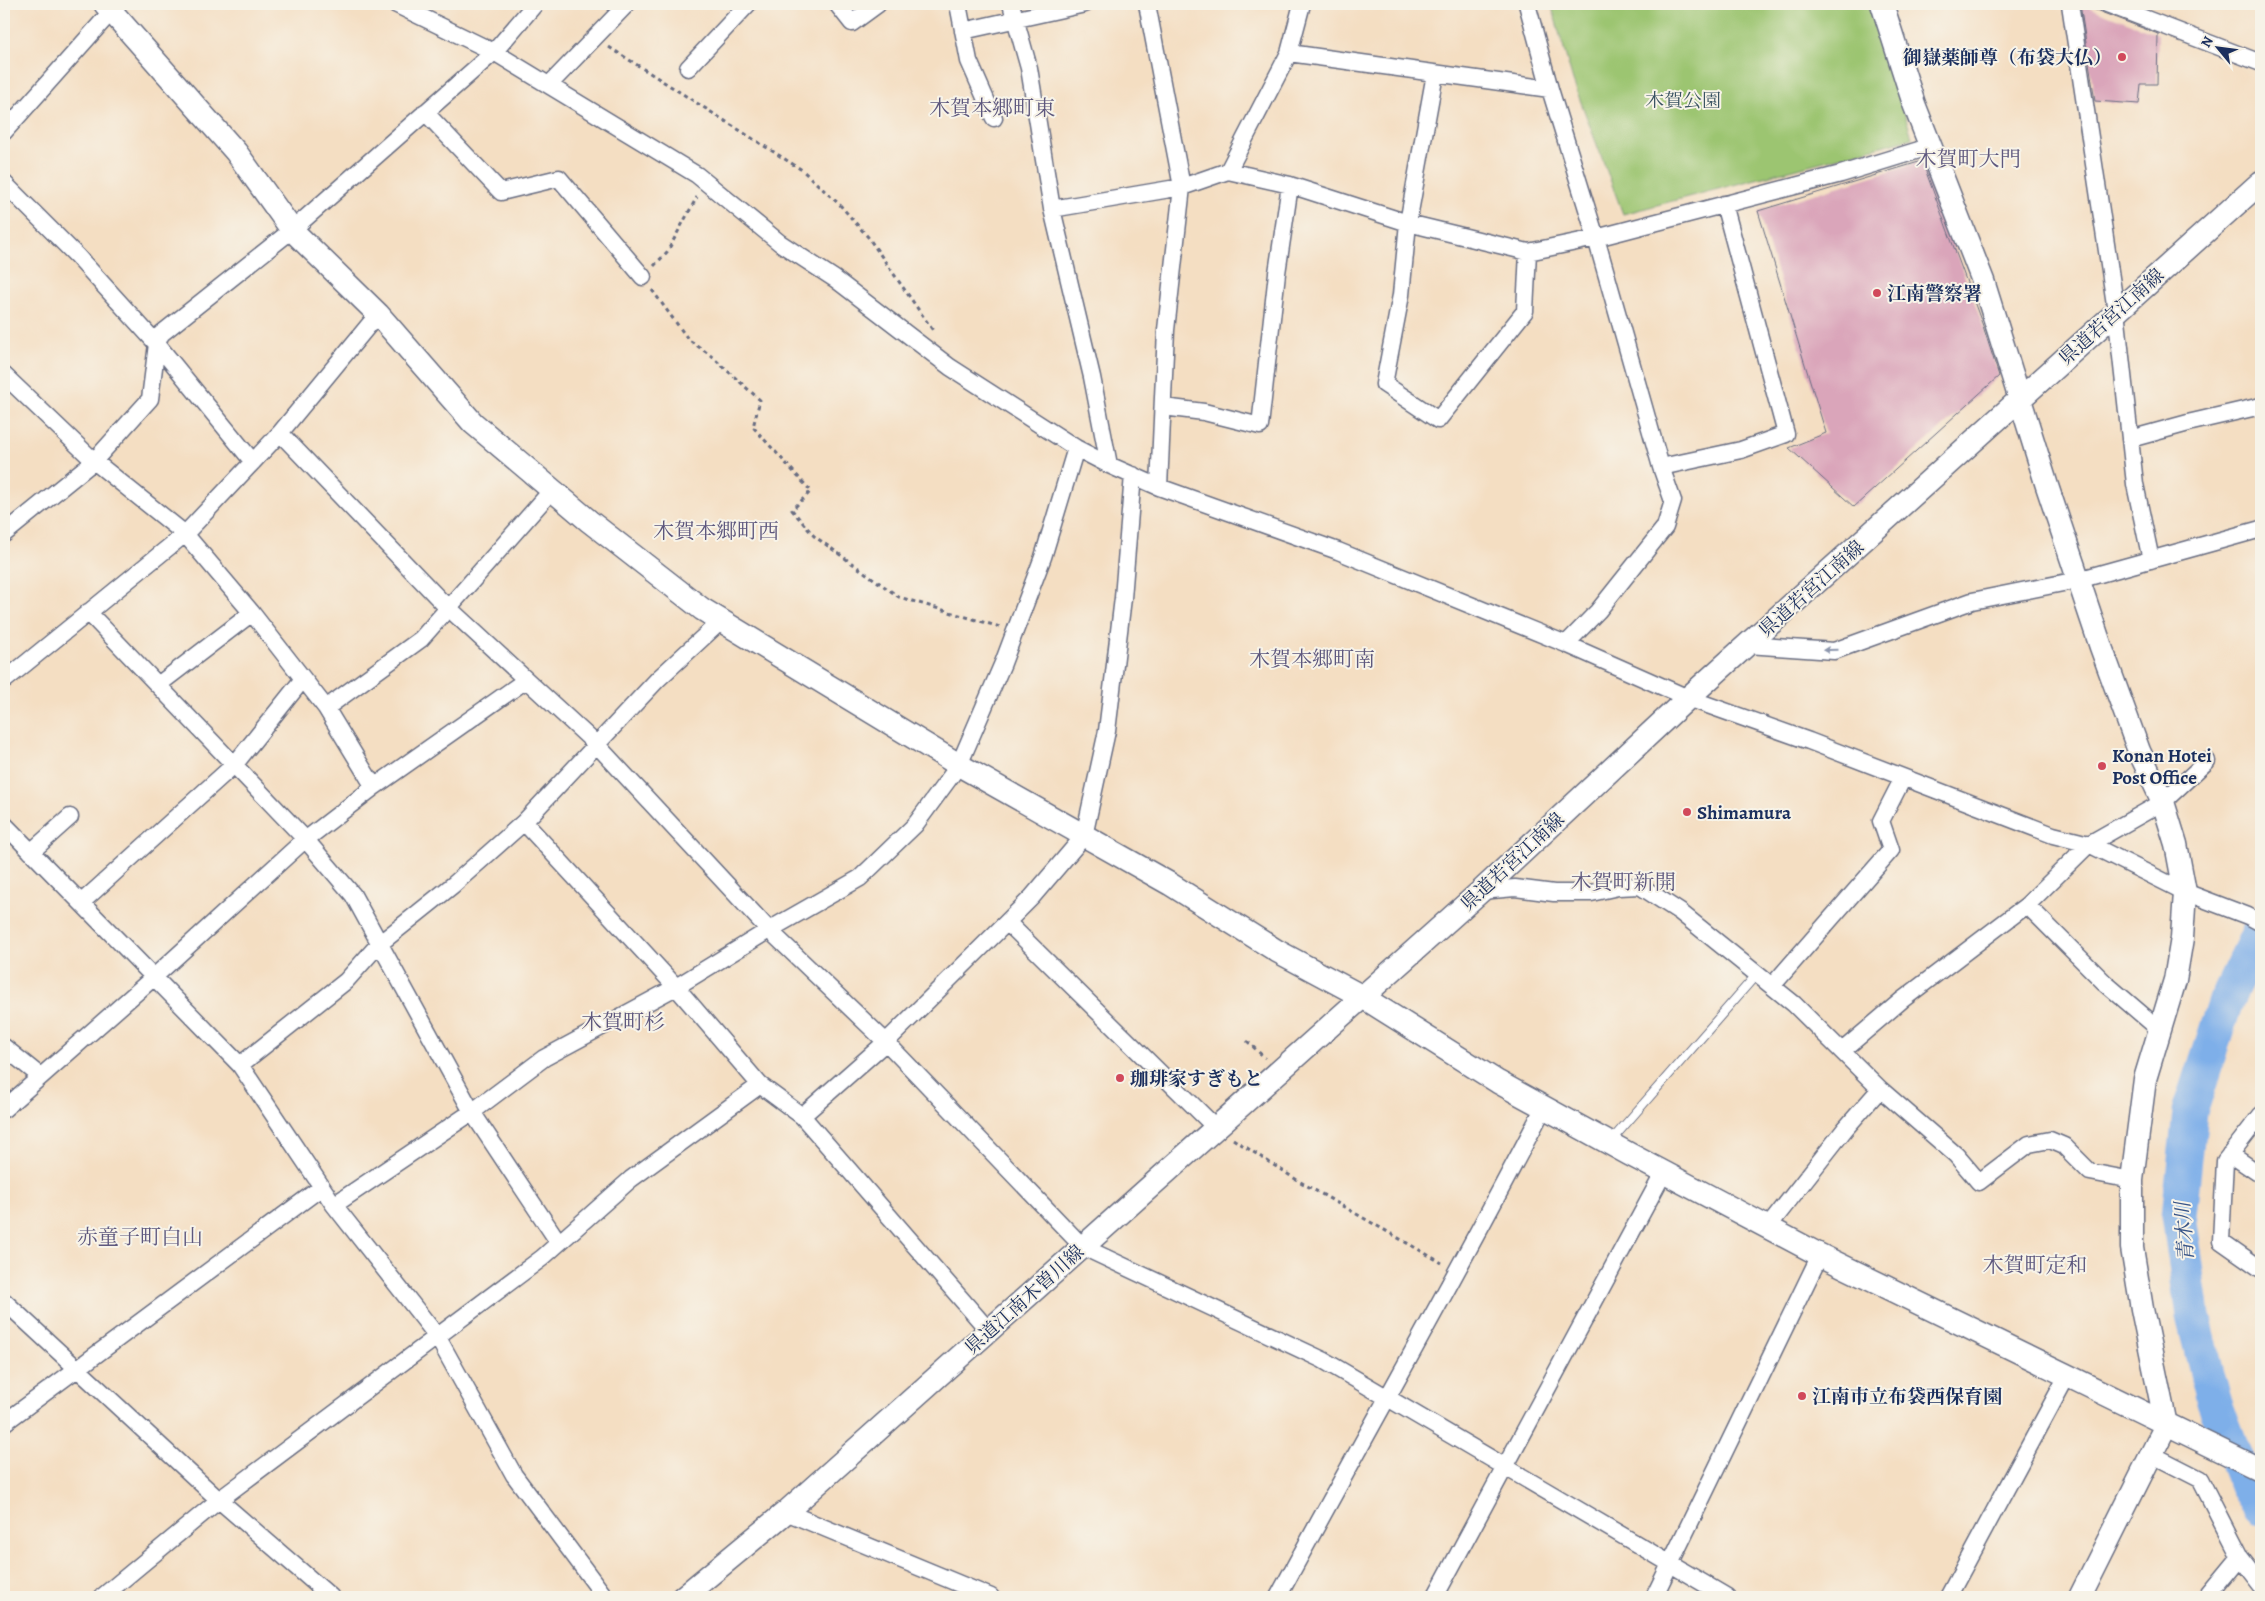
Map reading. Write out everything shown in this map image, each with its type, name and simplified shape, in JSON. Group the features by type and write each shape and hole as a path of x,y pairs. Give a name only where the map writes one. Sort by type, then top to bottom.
{"street":[{"path":"395,4 494,52 706,182 780,243 835,279 950,367 1076,448 1109,465 1160,487 1338,551 1566,644 1688,698 2053,835 2089,844 2185,892 2255,919"},
{"path":"4,534 94,461 150,399 156,344 161,334 292,230 494,52 535,4"},
{"path":"550,85 627,4"},
{"path":"688,68 748,4"},
{"path":"837,4 852,23 878,4"},
{"path":"958,4 969,62 994,118"},
{"path":"963,31 1013,11 1085,4"},
{"path":"1147,4 1182,186 1166,330 1160,487"},
{"path":"1228,170 1289,53 1302,4"},
{"path":"1527,4 1661,468 1673,501 1666,527 1598,611 1566,644"},
{"path":"1882,4 1914,104 1932,146 1983,281 2078,580 2139,751 2163,802 2176,844 2185,892 2182,938 2175,980 2145,1079 2132,1180 2132,1248 2142,1309 2166,1424 2080,1597"},
{"path":"2070,4 2116,311 2135,484 2152,560"},
{"path":"2106,4 2261,63"},
{"path":"4,132 111,6 236,152 292,230 378,314 473,424 552,490 702,609 959,765 1170,884 1277,952 1361,996 1498,1082 1820,1255 2259,1469"},
{"path":"1013,11 1029,68 1052,209 1092,377 1109,465"},
{"path":"1289,53 1550,89"},
{"path":"1435,74 1408,223 1401,295 1384,384 1438,420 1525,311 1528,252"},
{"path":"425,112 501,192 559,178 643,277"},
{"path":"1052,209 1182,186 1228,170 1290,185 1408,223 1528,252 1596,238 1840,174 1932,146"},
{"name":"県道若宮江南線","path":"1361,996 1481,891 1688,698 2261,182"},
{"path":"4,183 77,256 156,344 253,462"},
{"path":"1163,407 1204,412 1260,426 1277,273 1290,185"},
{"path":"1661,468 1741,450 1786,434 1724,204"},
{"path":"4,681 185,534 280,434 378,314"},
{"path":"4,376 94,461 185,534 252,613 326,708 374,787"},
{"path":"2130,439 2261,406"},
{"path":"280,434 448,608 597,745 769,930 886,1042 1082,1247 1323,1360 1727,1597"},
{"path":"334,1206 472,1112 544,1058 676,988 769,930 860,878 915,825 959,765 1015,632 1043,557 1076,448"},
{"path":"802,1116 886,1042 1007,922 1032,897 1084,836 1107,731 1123,598 1133,475"},
{"path":"326,708 421,638 552,490"},
{"path":"1748,645 1834,651 1972,601 2078,580 2261,529"},
{"path":"88,612 235,764 306,840 353,895 378,945 472,1112 560,1243"},
{"path":"158,685 252,613"},
{"path":"240,1065 346,982 378,945 453,885 524,822 658,679 722,620"},
{"path":"82,902 235,764 303,678"},
{"path":"4,1109 306,840 374,787 526,680"},
{"path":"1842,1051 1902,1000 2027,905 2089,844 2163,802 2207,761"},
{"path":"1772,986 1891,850 1882,821 1903,778"},
{"path":"31,852 70,817"},
{"path":"524,822 676,988 760,1086 802,1116 989,1331"},
{"path":"4,824 240,1065 334,1206 437,1336 514,1475 605,1597"},
{"path":"1481,891 1515,888 1554,893 1591,893 1618,887 1640,886 1680,912 1794,1004 1880,1089 1956,1155 1979,1182 2030,1144 2050,1140 2064,1146 2090,1172 2132,1180"},
{"path":"2027,905 2104,982 2160,1030"},
{"path":"1007,922 1215,1128"},
{"name":"県道江南木曽川線","path":"682,1597 786,1512 1361,996"},
{"path":"4,1047 40,1076"},
{"path":"102,1597 219,1500 542,1258 631,1179 760,1086"},
{"path":"1768,1227 1845,1129 1880,1089"},
{"path":"1278,1597 1386,1397 1457,1271 1544,1107"},
{"path":"2261,1115 2225,1161 2221,1241 2261,1269"},
{"path":"2230,1154 2261,1175"},
{"path":"1435,1597 1664,1172"},
{"path":"4,1423 322,1187"},
{"path":"1654,1597 1820,1255"},
{"path":"4,1301 76,1370 219,1500 330,1597"},
{"path":"1948,1597 1980,1534 2067,1376"},
{"path":"2152,1454 2200,1479 2240,1557 2261,1584"},
{"path":"786,1512 960,1591 991,1597"},
{"path":"2207,1597 2240,1557"}],"lane":[{"path":"1609,1143 1757,974"}],"path":[{"path":"594,38 802,170 840,205 868,237 937,337"},
{"path":"706,182 667,252 643,277 688,340 710,355 760,400 753,427 811,491 792,510 814,536 899,597 1015,632"},
{"path":"1215,1128 1297,1180 1457,1271"}],"green space":[{"name":"木賀公園","path":"1551,4 1872,4 1912,138 1623,214 1573,81"}],"building":[{"name":"御嶽薬師尊（布袋大仏）","path":"2080,4 2158,34 2157,84 2141,84 2139,104 2095,101"},
{"name":"江南警察署","path":"1922,161 1983,326 1999,376 1854,507 1789,448 1826,433 1758,211"}],"waterway":[{"name":"青木川","path":"2261,928 2226,1001 2190,1112 2179,1215 2193,1316 2214,1401 2246,1485 2261,1508"}],"place":[{"name":"御嶽薬師尊（布袋大仏）","path":"2122,57"},
{"name":"江南警察署","path":"1877,293"},
{"name":"Konan Hotei Post Office","path":"2102,766"},
{"name":"Shimamura","path":"1687,812"},
{"name":"珈琲家すぎもと","path":"1120,1078"},
{"name":"江南市立布袋西保育園","path":"1802,1396"}],"district":[{"name":"木賀本郷町東","path":"992,108"},
{"name":"木賀町大門","path":"1968,159"},
{"name":"木賀本郷町西","path":"716,531"},
{"name":"木賀本郷町南","path":"1312,659"},
{"name":"木賀町新開","path":"1623,882"},
{"name":"木賀町杉","path":"623,1022"},
{"name":"赤童子町白山","path":"140,1237"},
{"name":"木賀町定和","path":"2035,1265"}]}
